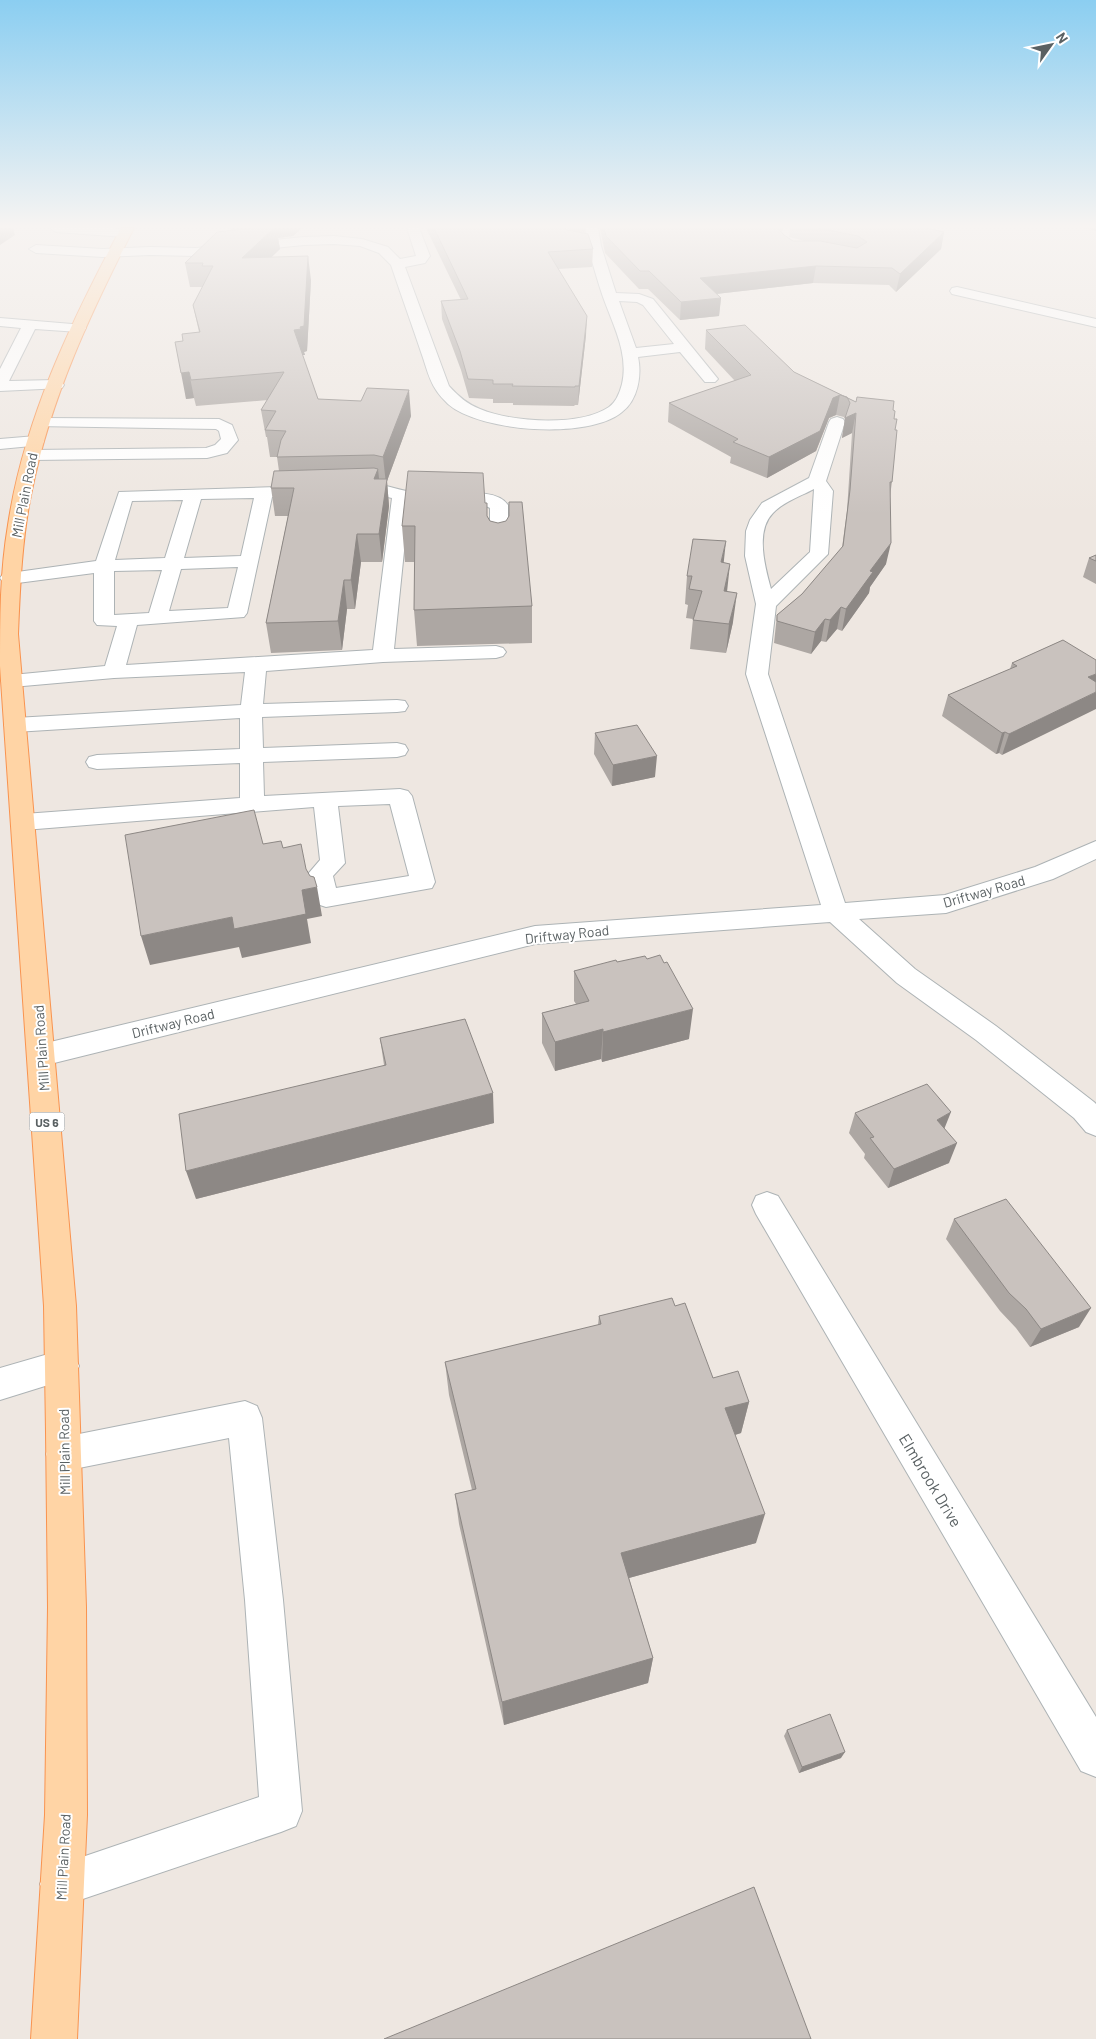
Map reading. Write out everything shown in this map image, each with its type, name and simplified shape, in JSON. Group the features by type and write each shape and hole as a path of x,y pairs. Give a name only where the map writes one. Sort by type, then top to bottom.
{"main road":[{"name":"Mill Plain Road","path":"54,2039 66,1815 67,1607 60,1306 24,822 12,681 4,642 17,523 36,440 54,389 81,323"}],"street":[{"path":"9,323 79,328"},
{"path":"418,323 442,388 450,400 477,415 515,423 540,424 572,422 612,413 619,407 628,391 632,363 619,323"},
{"path":"665,323 710,379"},
{"path":"30,326 0,385 54,389"},
{"path":"629,353 685,347"},
{"path":"0,398 54,389"},
{"path":"837,422 817,481 766,508 755,527 755,568 766,604 757,674 836,913 906,976 986,1032 1084,1110 1096,1124"},
{"path":"0,444 36,440 219,424 226,428 230,440 221,449 207,453 36,440"},
{"path":"766,604 819,554 824,491 817,481"},
{"path":"264,493 237,613 104,621 104,566 125,496 377,489 424,500 485,499 499,505 499,551"},
{"path":"157,618 194,494"},
{"path":"383,656 401,495"},
{"path":"10,578 104,566 249,561"},
{"path":"114,672 129,620"},
{"path":"12,681 114,672 383,656 496,652"},
{"path":"252,804 251,712 256,665"},
{"path":"15,725 398,706"},
{"path":"96,762 397,750"},
{"path":"24,822 252,804 325,799 400,796 423,882 326,898 320,874 333,863 325,799"},
{"name":"Driftway Road","path":"42,1055 535,935 946,904 1044,873 1096,849"},
{"name":"Elmbrook Drive","path":"767,1205 1096,1756"},
{"path":"0,1384 62,1366"},
{"path":"62,1884 281,1811 264,1600 244,1418 64,1454"}],"building":[{"path":"198,323 304,323 304,326 300,327 301,329 294,330 318,399 361,401 367,388 409,390 383,457 374,455 277,457 281,440 286,431 265,430 276,411 261,410 284,372 191,380 189,372 181,373 175,342 183,341 182,334 200,332"},
{"path":"449,323 586,323 579,386 575,387 512,386 513,384 493,384 493,380 468,379"},
{"path":"745,325 794,372 844,396 840,395 833,398 820,431 769,457 733,442 738,439 669,403 751,375 706,330"},
{"path":"857,397 894,401 894,419 897,419 895,430 897,430 892,482 890,482 891,543 870,571 873,572 846,609 841,607 830,620 825,619 815,632 777,621 777,615 802,594 843,546 850,490 856,413 845,418 850,403 847,398 856,402"},
{"path":"378,469 374,479 387,479 379,534 357,534 351,580 344,580 338,621 266,623 294,488 271,488 274,471"},
{"path":"408,471 483,473 485,503 487,503 487,516 490,521 498,523 506,521 509,516 509,502 522,502 532,606 414,610 415,526 402,526"},
{"path":"693,539 726,541 721,562 730,564 724,591 737,593 729,624 693,620 702,591 689,589 692,576 687,576"},
{"path":"1096,555 1096,561 1089,558"},
{"path":"1063,640 1096,660 1096,674 1088,677 1096,682 1096,692 1009,734 1002,733 948,695 1017,666 1012,663"},
{"path":"637,725 657,756 613,765 595,733"},
{"path":"254,810 263,844 281,841 283,848 301,844 306,869 310,876 314,877 317,887 302,890 306,914 234,929 232,917 141,936 125,835"},
{"path":"660,955 664,963 667,962 693,1009 555,1042 542,1013 589,1001 574,971 616,960 617,962 645,956 647,959"},
{"path":"465,1019 493,1093 186,1171 179,1114 386,1065 380,1038"},
{"path":"927,1084 951,1112 937,1120 957,1143 894,1169 870,1138 874,1137 855,1113"},
{"path":"1006,1199 1091,1308 1041,1329 1026,1309 1009,1293 954,1219"},
{"path":"672,1298 675,1306 685,1303 713,1378 738,1371 749,1402 725,1408 765,1514 621,1553 653,1658 502,1702 455,1494 476,1489 445,1362 601,1324 599,1316"},
{"path":"830,1714 845,1752 802,1767 787,1730"},
{"path":"754,1887 811,2039 384,2039"}]}
